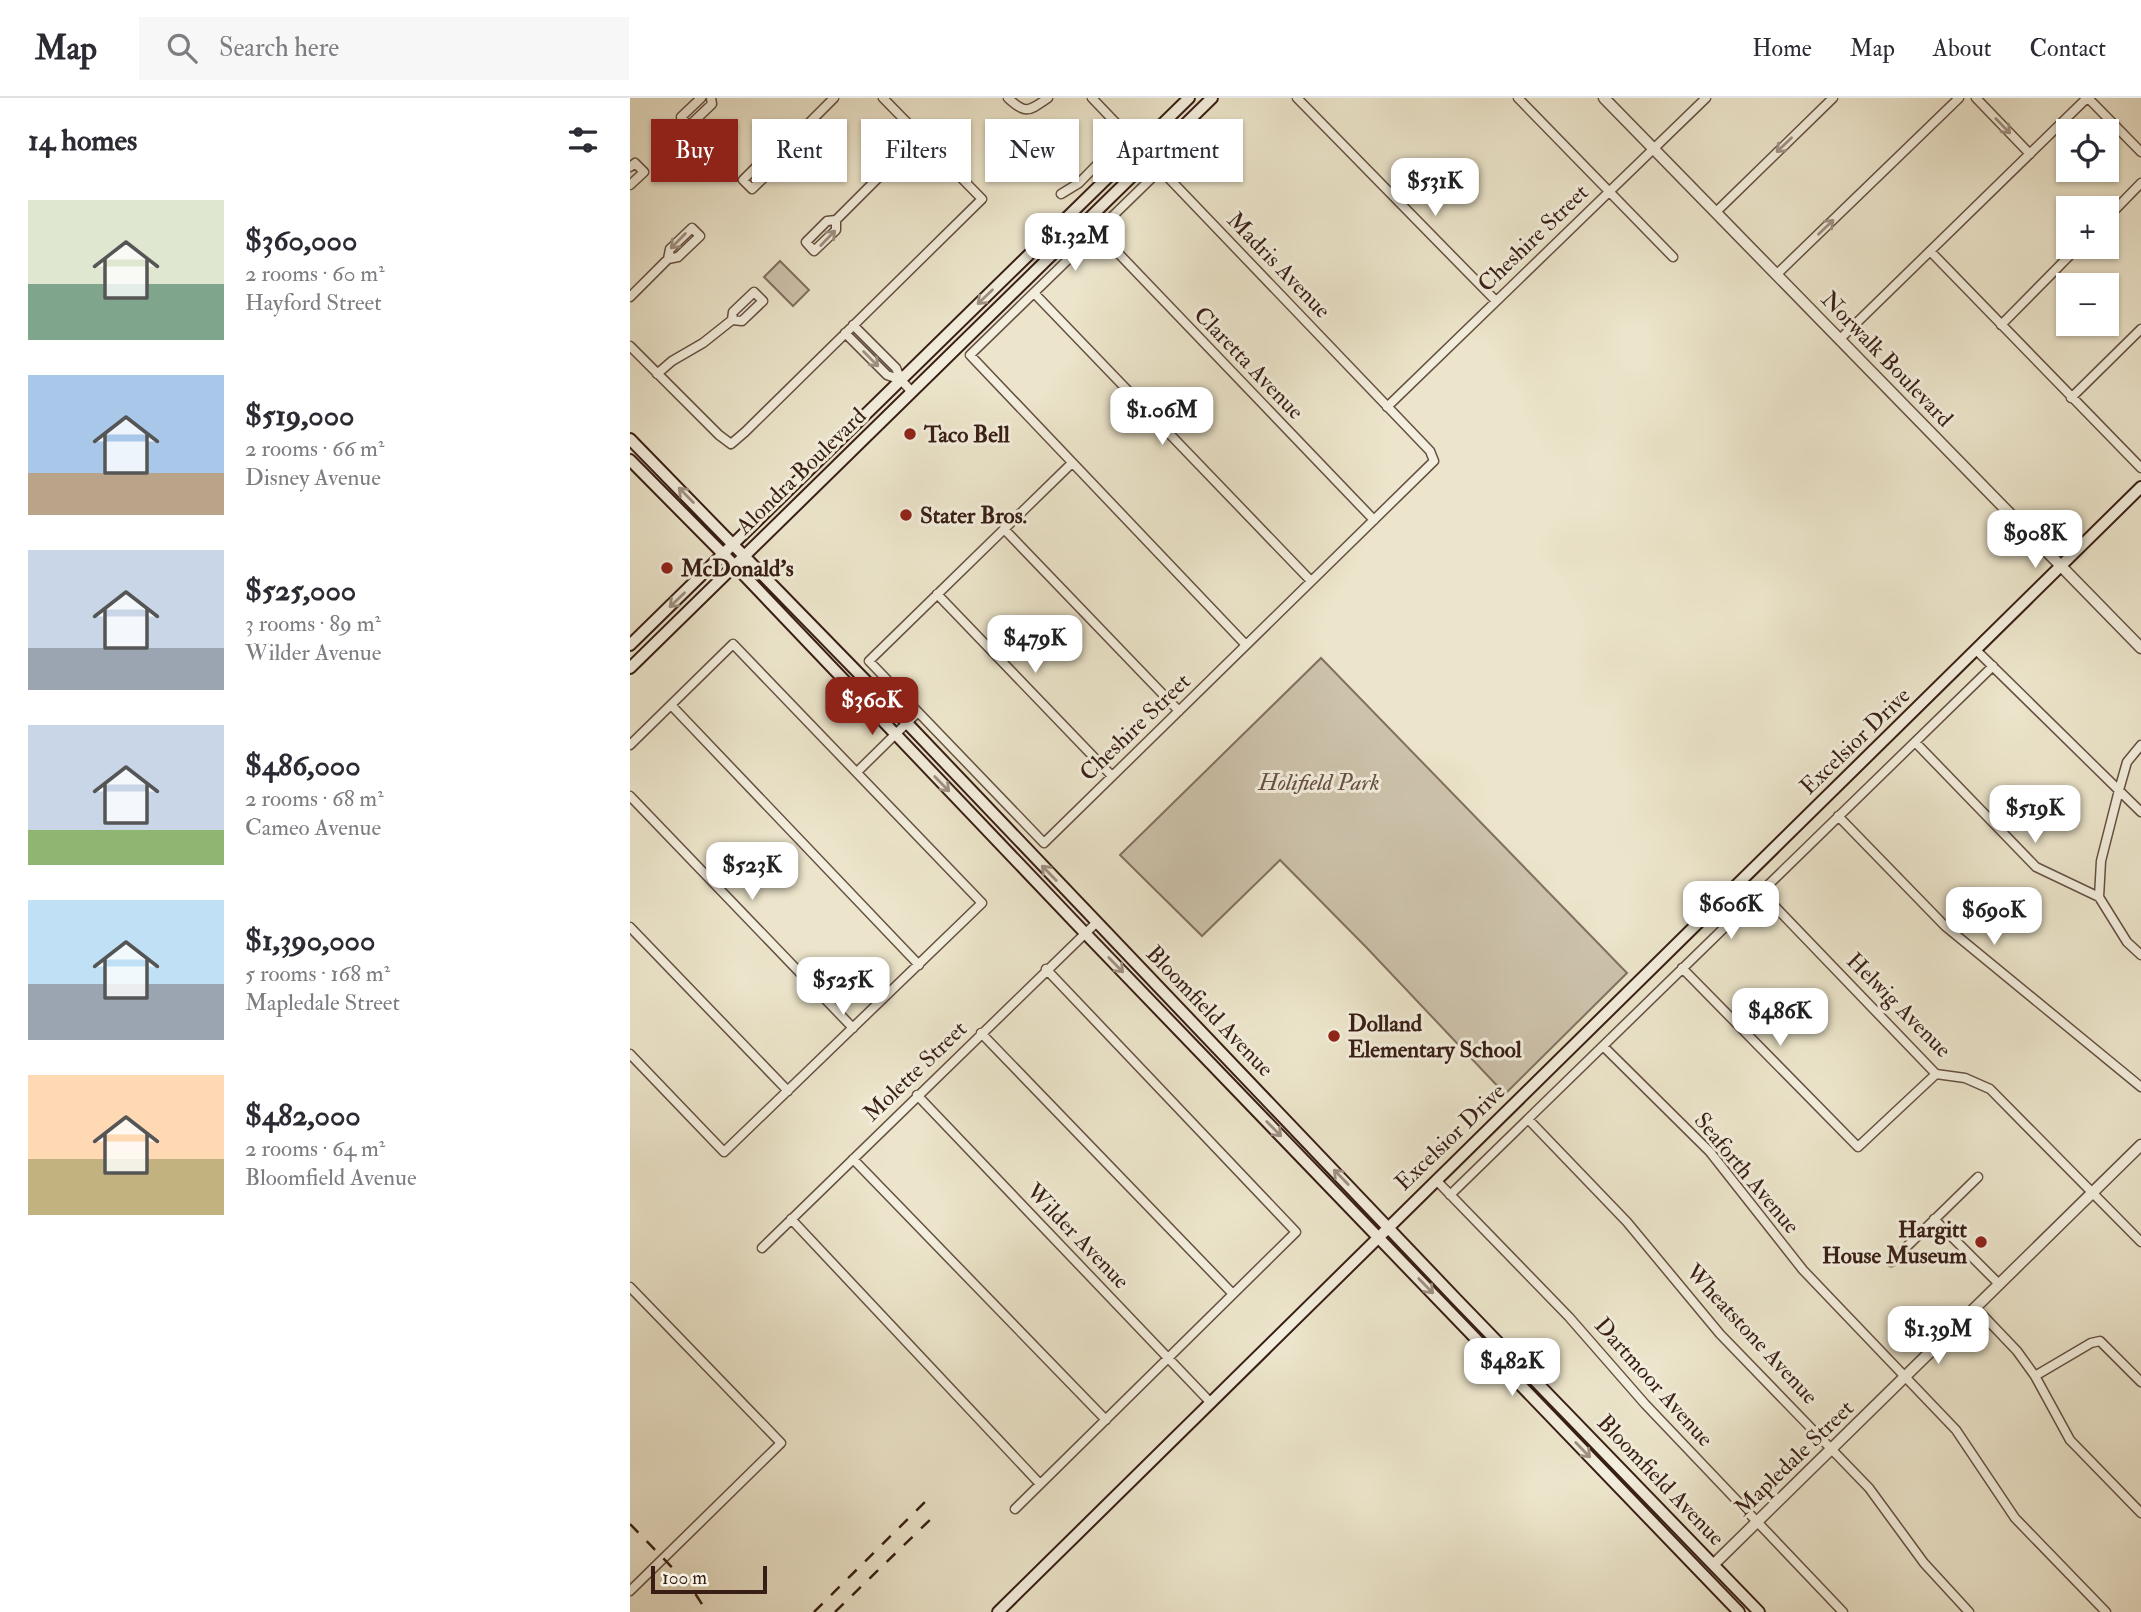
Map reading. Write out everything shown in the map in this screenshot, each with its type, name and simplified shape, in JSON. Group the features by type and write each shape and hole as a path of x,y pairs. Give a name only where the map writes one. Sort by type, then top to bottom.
{"main road":[{"name":"Alondra Boulevard","path":"1167,119 1189,98"},
{"name":"Alondra Boulevard","path":"1191,119 1212,98"},
{"name":"Alondra Boulevard","path":"630,646 1102,182"},
{"name":"Alondra Boulevard","path":"630,668 1127,182"},
{"name":"Bloomfield Avenue","path":"630,439 907,723 1759,1612"},
{"path":"830,449 842,460"},
{"name":"Bloomfield Avenue","path":"630,460 724,554 1739,1612"},
{"name":"Excelsior Drive","path":"998,1612 2141,487"},
{"path":"810,644 821,634"},
{"path":"1671,1521 1667,1538 1685,1535"},
{"path":"1693,1564 1714,1564 1710,1581"}],"street":[{"path":"701,98 681,117 690,126 712,104 711,98"},
{"path":"813,119 834,98"},
{"path":"883,98 904,119"},
{"path":"1008,98 1020,109 1029,110 1048,98"},
{"name":"Madris Avenue","path":"1092,98 1113,119"},
{"path":"1297,98 1496,301"},
{"path":"1518,98 1673,257"},
{"name":"Norwalk Boulevard","path":"1604,98 2141,648"},
{"name":"Cheshire Street","path":"1387,407 1706,98"},
{"path":"1716,212 1833,98"},
{"path":"1777,274 1959,98"},
{"path":"1976,98 2030,154"},
{"path":"1840,339 2088,98 2141,152"},
{"path":"630,167 635,163 644,172 630,185"},
{"path":"1061,194 1079,183 1093,169"},
{"path":"836,220 874,182"},
{"path":"630,346 731,444 982,199 966,182"},
{"path":"1148,182 970,355 1246,645"},
{"name":"Madris Avenue","path":"1173,182 1430,451 1434,461"},
{"path":"2119,206 2141,183"},
{"name":"Claretta Avenue","path":"1097,232 1374,520"},
{"path":"1930,251 2141,468"},
{"path":"630,297 668,259"},
{"path":"2001,325 2066,259"},
{"path":"1034,293 1311,581"},
{"path":"657,374 732,320"},
{"path":"849,329 887,375 901,380 912,392"},
{"path":"2071,398 2141,329"},
{"name":"Cheshire Street","path":"937,594 869,661 1044,843 1434,461"},
{"path":"1072,463 937,594 1112,776"},
{"path":"1004,529 1179,711"},
{"path":"630,745 733,644 982,903 724,1152 630,1054"},
{"path":"1977,650 2141,812"},
{"name":"Excelsior Drive","path":"1450,1195 1993,666"},
{"path":"671,705 919,965"},
{"path":"857,772 918,712"},
{"path":"1915,742 2036,867 2099,897 2127,942 2141,956"},
{"path":"2099,897 2101,861 2119,790 2127,762 2141,745"},
{"path":"630,796 853,1028"},
{"path":"1838,816 1945,926 2141,1087"},
{"name":"Helwig Avenue","path":"1761,892 1936,1074 1965,1078 1990,1088 2141,1242"},
{"name":"Molette Street","path":"762,1248 1097,922"},
{"path":"630,927 788,1091"},
{"path":"1682,968 1858,1147 1936,1074"},
{"path":"1015,1509 1296,1233 1046,969"},
{"path":"981,1033 1233,1294"},
{"name":"Seaforth Avenue","path":"1603,1046 1710,1152 1802,1270 1955,1430 2015,1518 2106,1612"},
{"name":"Wilder Avenue","path":"917,1095 1211,1403"},
{"name":"Wheatstone Avenue","path":"1528,1119 1627,1222 1720,1334 1869,1488 1924,1563 1969,1612"},
{"name":"Mapledale Street","path":"1714,1564 2141,1145"},
{"path":"853,1159 1106,1420"},
{"path":"1891,1262 1978,1177"},
{"name":"Dartmoor Avenue","path":"1436,1180 1569,1317 1645,1404 1843,1612"},
{"path":"792,1219 1040,1484"},
{"path":"1934,1219 1999,1284"},
{"path":"630,1287 780,1443 630,1591"},
{"path":"1975,1307 2017,1351 2035,1376 2070,1440 2141,1513"},
{"path":"2035,1376 2099,1341 2141,1382"}],"green space":[{"path":"780,261 809,290 793,306 764,277"},
{"name":"Holifield Park","path":"1321,658 1627,973 1505,1094 1280,860 1202,936 1120,855"}],"railway":[{"path":"814,1612 927,1500"},
{"path":"835,1612 937,1513"},
{"path":"630,1524 691,1587 707,1612"}],"place":[{"name":"Taco Bell","path":"910,434"},
{"name":"Stater Bros.","path":"906,515"},
{"name":"McDonald's","path":"667,568"},
{"name":"Dolland Elementary School","path":"1334,1036"},
{"name":"Hargitt House Museum","path":"1981,1242"}]}
